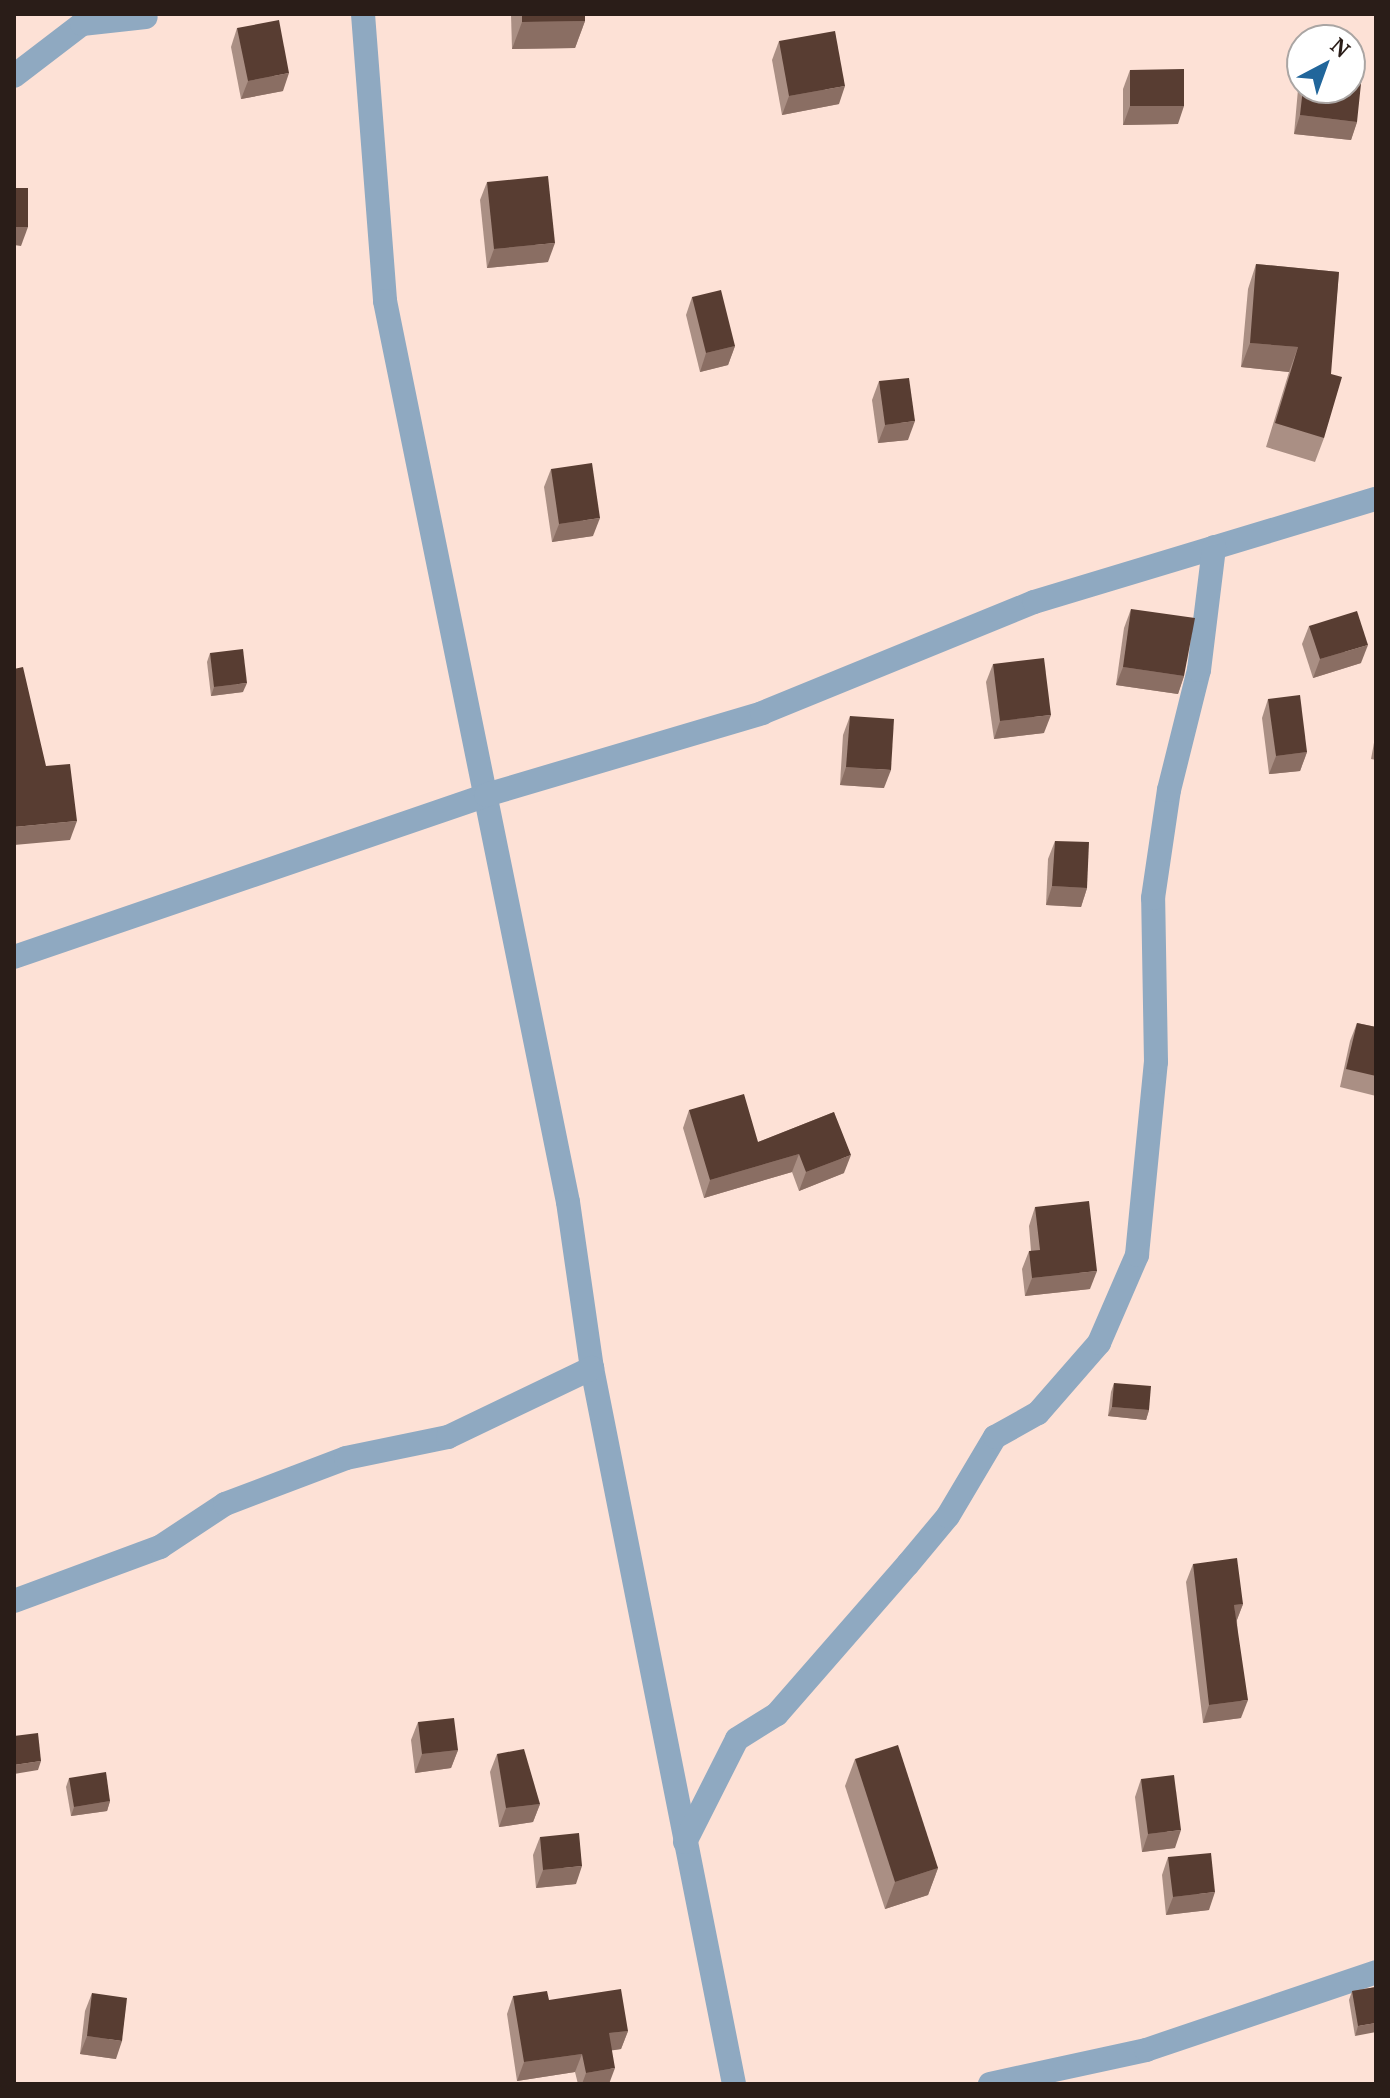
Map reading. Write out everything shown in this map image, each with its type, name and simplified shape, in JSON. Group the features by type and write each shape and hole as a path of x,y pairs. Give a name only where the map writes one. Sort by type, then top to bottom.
{"street":[{"path":"363,14 385,301 568,1202 592,1368 734,2084"},
{"path":"14,76 82,24 146,17"},
{"path":"14,957 486,795 762,713 1034,602 1376,499"},
{"path":"685,1842 737,1739 777,1714 908,1564 948,1516 995,1437 1038,1413 1099,1343 1137,1255 1156,1062 1153,898 1169,790 1199,670 1214,547"},
{"path":"14,1601 160,1547 225,1504 346,1458 448,1437 592,1368"},
{"path":"990,2084 1146,2050 1376,1972"}],"building":[{"path":"522,14 585,14 585,21 522,22"},
{"path":"279,20 289,73 248,81 237,28"},
{"path":"835,31 845,86 789,96 779,41"},
{"path":"1184,69 1184,106 1130,106 1130,70"},
{"path":"1301,104 1359,104 1357,122 1300,115"},
{"path":"548,176 555,243 494,249 487,182"},
{"path":"14,188 28,188 28,227 14,227"},
{"path":"1256,264 1339,272 1331,374 1342,377 1324,438 1275,423 1298,347 1250,343"},
{"path":"721,290 735,346 706,353 692,297"},
{"path":"909,378 915,421 885,425 879,381"},
{"path":"592,463 600,518 559,524 551,469"},
{"path":"1131,609 1195,618 1184,676 1123,667"},
{"path":"1357,611 1368,645 1320,659 1309,626"},
{"path":"243,649 247,683 214,687 210,653"},
{"path":"1044,658 1051,715 1000,721 993,664"},
{"path":"23,667 46,766 70,764 77,821 14,827 14,669"},
{"path":"1300,695 1307,752 1276,756 1268,699"},
{"path":"850,716 894,719 891,770 846,767"},
{"path":"1055,841 1089,842 1087,888 1052,886"},
{"path":"1357,1023 1376,1027 1376,1076 1346,1069"},
{"path":"744,1094 758,1142 834,1112 851,1155 806,1172 799,1154 710,1180 689,1110"},
{"path":"1089,1201 1097,1271 1032,1278 1029,1251 1040,1250 1035,1207"},
{"path":"1114,1383 1151,1386 1149,1410 1112,1407"},
{"path":"1237,1558 1243,1604 1234,1605 1248,1700 1209,1705 1193,1564"},
{"path":"454,1718 458,1750 422,1754 418,1722"},
{"path":"38,1733 41,1761 14,1765 14,1736"},
{"path":"898,1745 938,1868 895,1882 855,1759"},
{"path":"524,1749 540,1804 506,1808 497,1754"},
{"path":"106,1772 110,1801 74,1807 69,1778"},
{"path":"1174,1775 1181,1830 1148,1834 1141,1779"},
{"path":"579,1833 582,1866 543,1870 540,1837"},
{"path":"1211,1853 1215,1892 1173,1897 1168,1857"},
{"path":"1376,1987 1376,2023 1358,2026 1352,1991"},
{"path":"621,1989 628,2031 609,2033 615,2068 586,2073 582,2054 524,2062 513,1996 547,1991 549,2000"},
{"path":"92,1993 127,1998 122,2041 87,2036"}]}
